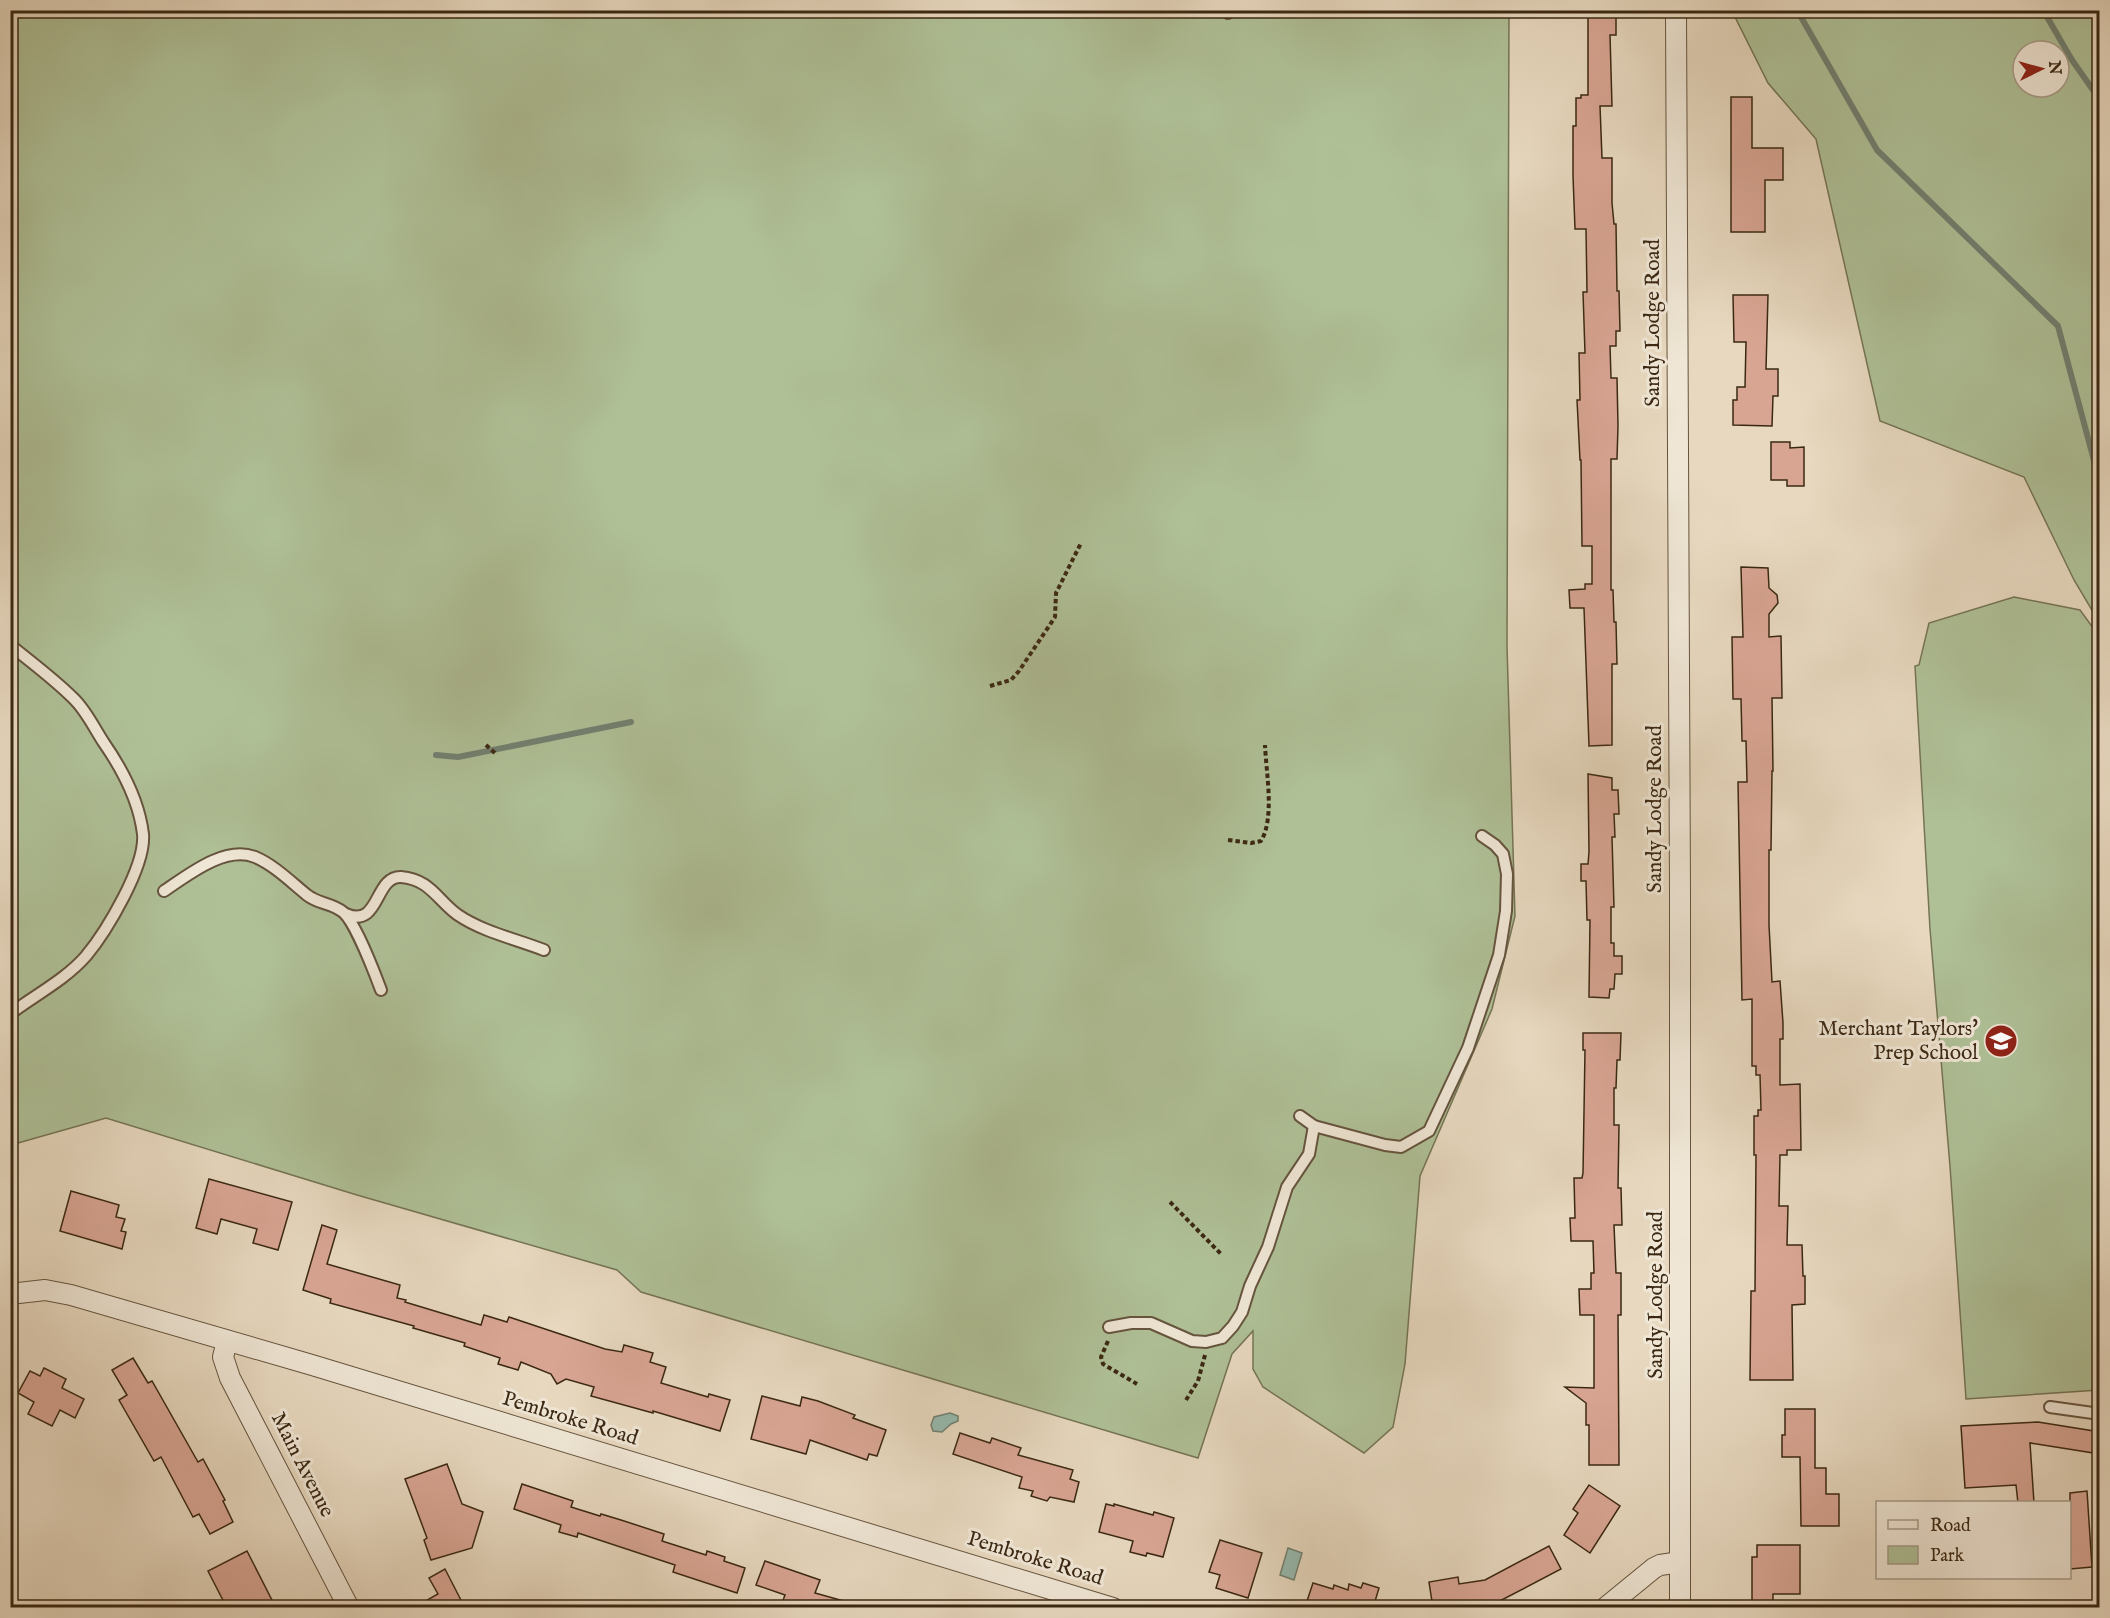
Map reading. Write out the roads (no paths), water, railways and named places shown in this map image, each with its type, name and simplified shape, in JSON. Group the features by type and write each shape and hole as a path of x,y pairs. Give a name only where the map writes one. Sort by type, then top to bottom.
{"street":[{"name":"Sandy Lodge Road","path":"1676,10 1680,877 1680,1608"},
{"name":"Pembroke Road","path":"11,1293 45,1290 71,1294 1113,1608"},
{"name":"Main Avenue","path":"227,1341 223,1357 230,1378 349,1608"},
{"path":"1605,1608 1660,1564 1680,1562"}],"lane":[{"path":"10,645 75,699 119,765 132,795 143,835 141,854 117,912 104,932 85,957 57,981 10,1014"},
{"path":"1300,1116 1314,1126 1385,1145 1401,1147 1429,1131 1468,1048 1499,955 1506,911 1507,874 1503,854 1482,836"},
{"path":"164,891 207,863 229,856 255,857 314,900 331,904 354,917 363,916 371,909 387,882 401,877 418,882 434,891 457,915 492,932 544,950"},
{"path":"346,914 381,990"},
{"path":"1109,1327 1151,1323 1192,1341 1206,1342 1222,1338 1242,1312 1250,1287 1268,1248 1287,1187 1309,1154 1314,1126"},
{"path":"2050,1407 2100,1414"}],"water":[{"path":"950,1413 958,1416 958,1421 942,1432 933,1431 931,1425 934,1417"},
{"path":"1288,1548 1302,1553 1294,1580 1280,1575"}],"waterway":[{"path":"1797,10 1877,150 2058,326 2100,483"},
{"path":"2043,10 2072,60 2100,100"},
{"path":"436,755 458,757 631,722"}],"place":[{"name":"Merchant Taylors' Prep School","path":"2001,1041"}]}
